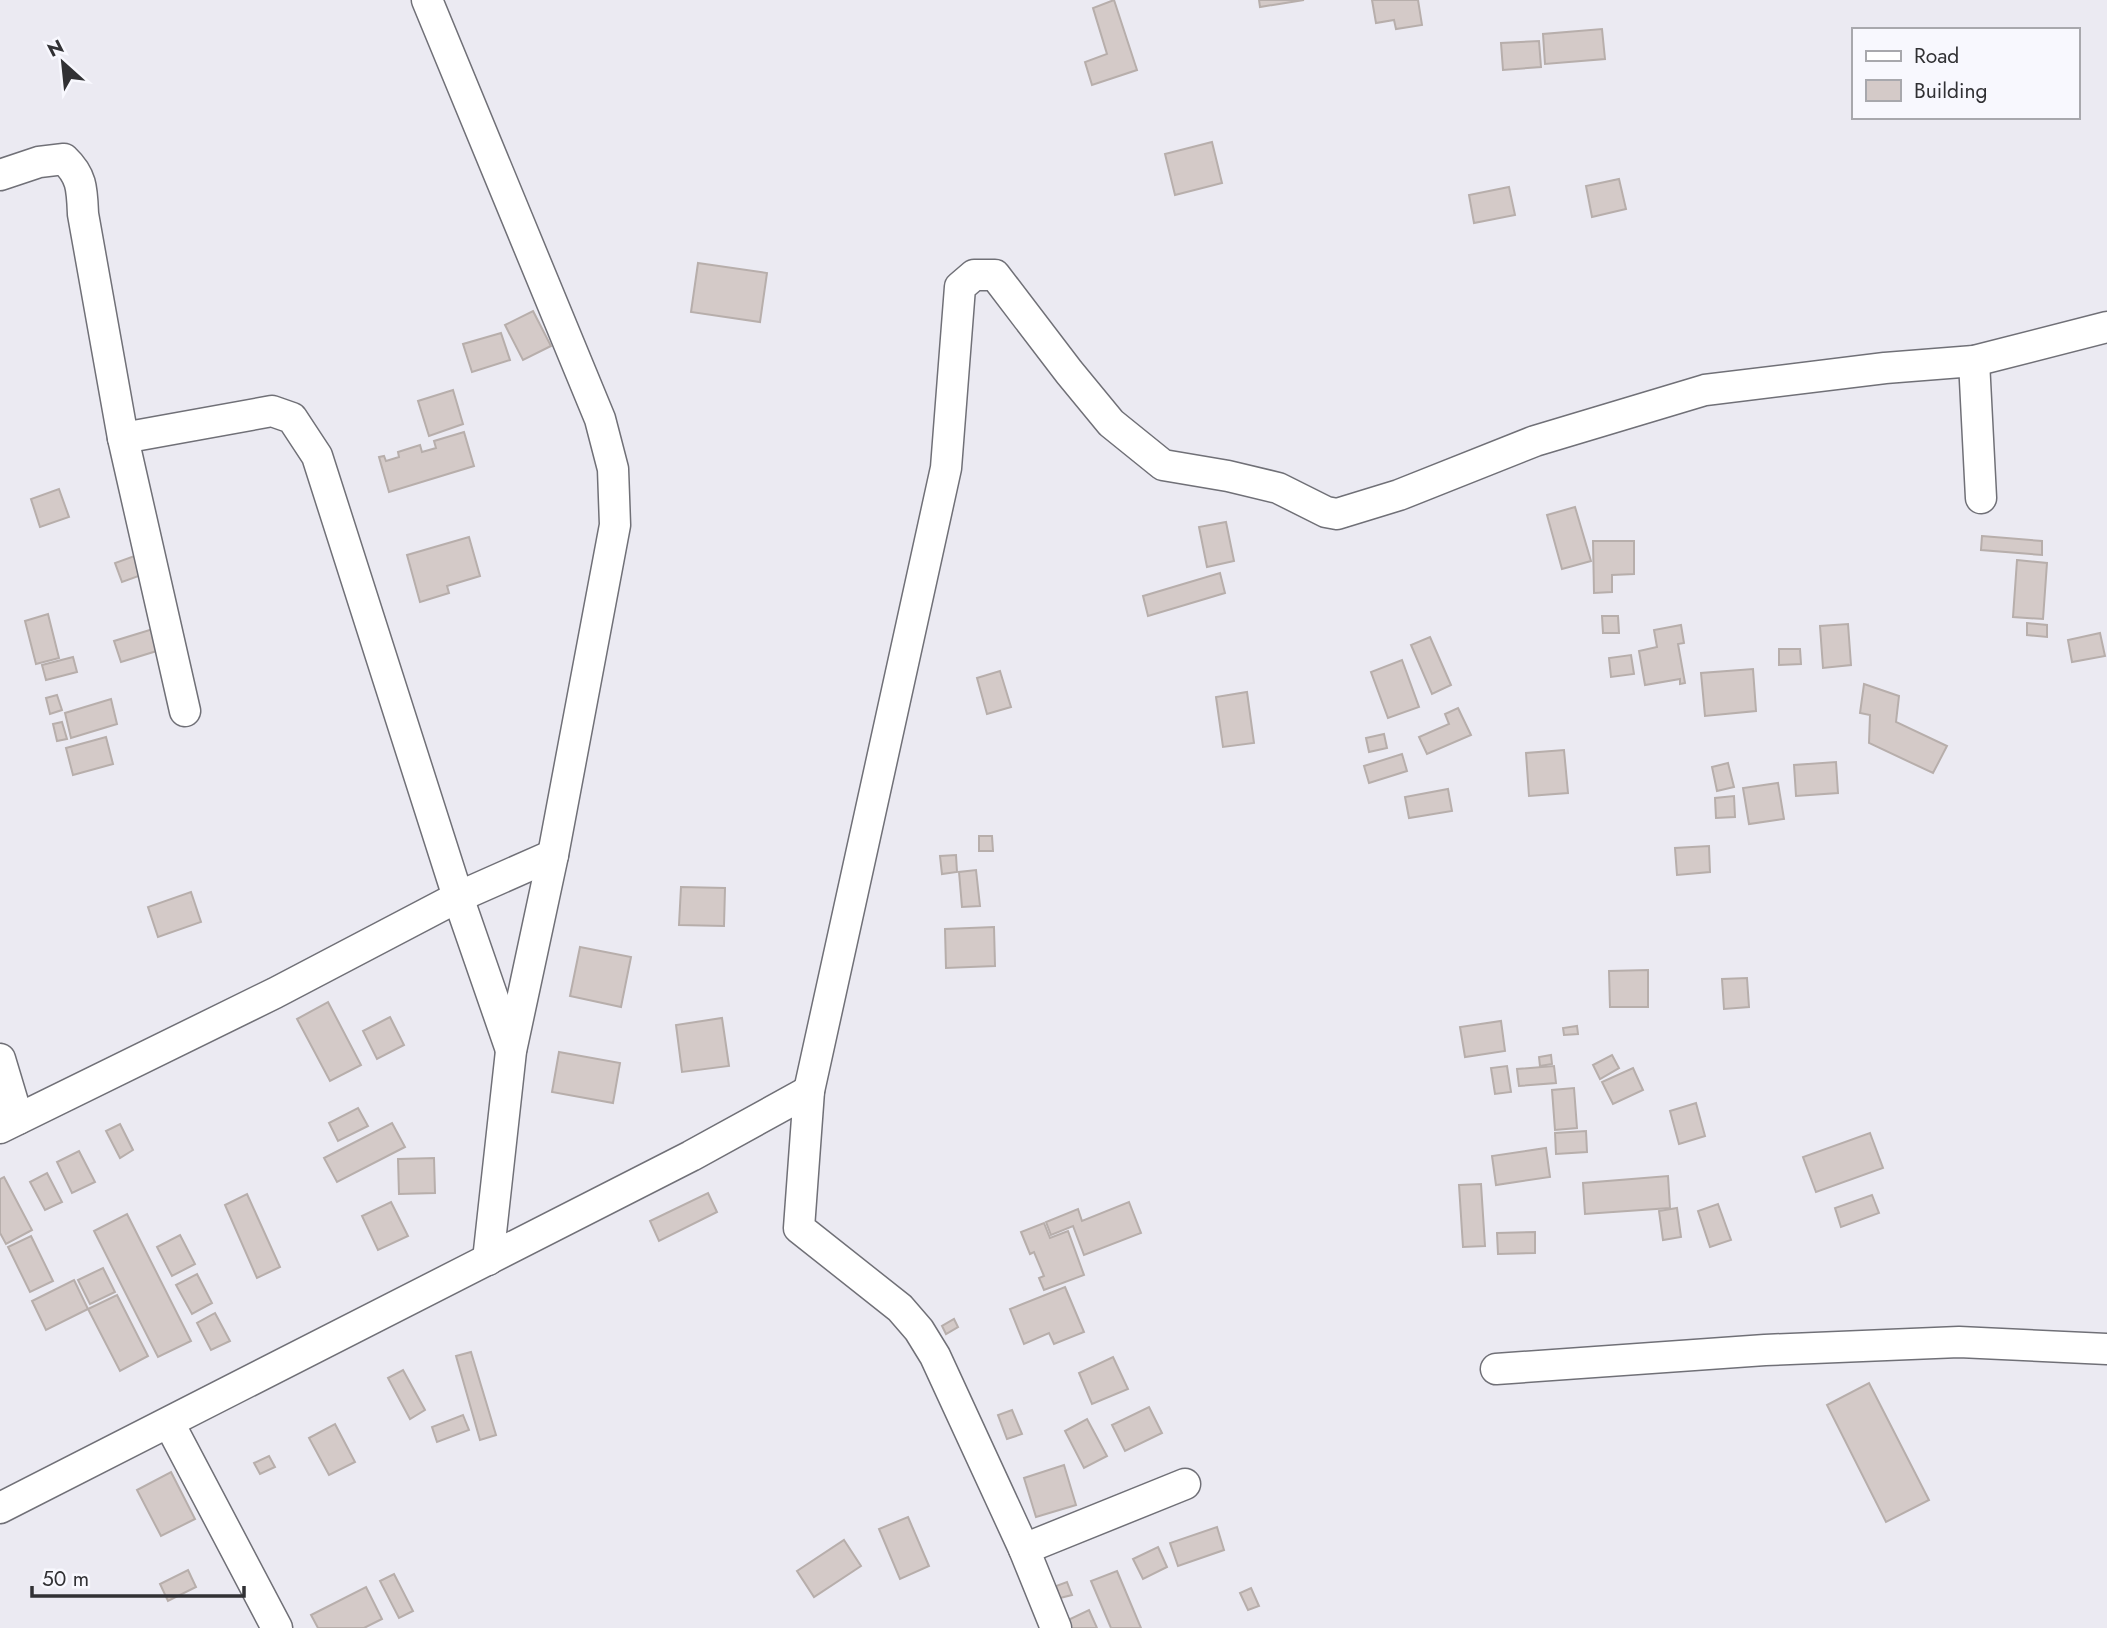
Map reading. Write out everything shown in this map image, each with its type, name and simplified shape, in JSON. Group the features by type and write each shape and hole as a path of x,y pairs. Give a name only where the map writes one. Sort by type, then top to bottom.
{"street":[{"path":"427,0 600,419 613,469 615,525 553,855 512,1051 488,1260"},
{"path":"0,175 39,162 64,159 76,171 82,189 83,214 123,438 185,711"},
{"path":"1056,1628 1024,1549 935,1356 919,1330 900,1308 799,1228 810,1091 946,468 960,287 974,275 995,275 1111,424 1163,465 1278,488 1326,512 1337,514 1399,495 1535,441 1704,390 1974,360 2107,327"},
{"path":"1974,360 1981,498"},
{"path":"123,438 272,411 292,418 317,456 458,897 512,1051"},
{"path":"0,1059 9,1124 275,993 458,897 553,855"},
{"path":"0,1508 691,1156 810,1091"},
{"path":"1496,1369 1765,1350 1959,1342 2107,1349"},
{"path":"169,1423 277,1628"},
{"path":"1024,1549 1185,1484"}],"building":[{"path":"1114,0 1137,70 1092,85 1085,62 1107,54 1093,8"},
{"path":"1259,0 1304,0 1260,7"},
{"path":"1372,0 1418,0 1422,25 1396,29 1394,20 1376,23"},
{"path":"1602,29 1605,59 1545,64 1543,34"},
{"path":"1539,41 1541,67 1503,70 1501,43"},
{"path":"1212,142 1222,183 1175,195 1165,154"},
{"path":"1619,179 1626,209 1592,217 1586,186"},
{"path":"1509,187 1515,215 1474,223 1469,195"},
{"path":"698,263 767,273 760,322 691,312"},
{"path":"533,311 551,346 523,360 505,325"},
{"path":"501,333 510,360 472,372 463,344"},
{"path":"453,390 463,424 429,436 418,401"},
{"path":"464,432 474,466 389,492 379,457 384,456 386,461 399,457 398,452 420,445 422,452 436,448 434,441"},
{"path":"59,489 69,517 40,527 31,499"},
{"path":"1575,507 1591,561 1562,569 1547,515"},
{"path":"1226,522 1234,561 1207,567 1199,527"},
{"path":"1982,536 2042,541 2042,555 1981,550"},
{"path":"469,537 480,576 447,586 449,593 420,602 407,555"},
{"path":"1593,541 1634,541 1634,574 1612,575 1612,592 1594,593"},
{"path":"140,554 147,573 122,582 115,563"},
{"path":"2017,560 2047,563 2043,619 2013,617"},
{"path":"1220,573 1225,593 1148,616 1143,596"},
{"path":"48,614 59,658 36,664 25,621"},
{"path":"1602,616 1618,616 1619,633 1603,633"},
{"path":"2027,623 2047,625 2047,637 2027,635"},
{"path":"1848,624 1851,665 1823,668 1820,626"},
{"path":"1681,625 1684,643 1678,644 1685,683 1680,684 1680,679 1645,685 1639,651 1657,647 1654,630"},
{"path":"153,629 160,650 121,662 114,641"},
{"path":"2100,633 2105,656 2072,662 2068,640"},
{"path":"1430,637 1451,685 1432,694 1411,645"},
{"path":"1779,649 1800,649 1801,664 1779,665"},
{"path":"1631,655 1634,674 1611,677 1609,658"},
{"path":"73,657 77,672 46,680 42,665"},
{"path":"1402,660 1419,707 1388,718 1371,672"},
{"path":"1753,669 1756,711 1705,716 1701,673"},
{"path":"1000,671 1011,707 987,714 977,678"},
{"path":"1864,684 1899,696 1896,722 1947,746 1933,773 1869,743 1870,715 1860,713"},
{"path":"1247,692 1254,743 1223,747 1216,697"},
{"path":"57,695 62,710 50,714 46,698"},
{"path":"111,699 117,724 71,738 65,713"},
{"path":"1458,708 1471,735 1427,754 1419,737 1449,724 1445,714"},
{"path":"62,722 67,739 57,741 53,724"},
{"path":"1384,734 1387,748 1369,752 1366,738"},
{"path":"106,737 113,764 73,775 66,748"},
{"path":"1564,750 1568,793 1529,796 1526,753"},
{"path":"1402,754 1407,771 1369,783 1364,766"},
{"path":"1836,762 1838,793 1796,796 1794,765"},
{"path":"1728,763 1734,787 1717,791 1712,767"},
{"path":"1778,783 1784,819 1749,824 1743,788"},
{"path":"1448,789 1452,811 1409,818 1405,797"},
{"path":"1734,796 1735,817 1716,818 1715,798"},
{"path":"979,836 992,836 993,851 979,851"},
{"path":"1709,846 1710,872 1677,875 1675,848"},
{"path":"956,855 957,872 942,874 940,856"},
{"path":"976,870 980,906 962,907 959,872"},
{"path":"681,887 725,888 724,926 679,925"},
{"path":"191,892 201,922 158,937 148,907"},
{"path":"994,927 995,966 946,968 945,929"},
{"path":"580,947 631,957 621,1007 570,996"},
{"path":"1648,970 1648,1007 1610,1007 1609,971"},
{"path":"1747,978 1749,1007 1724,1009 1722,979"},
{"path":"328,1002 361,1065 330,1081 297,1019"},
{"path":"390,1017 404,1045 377,1059 363,1031"},
{"path":"722,1018 729,1066 682,1072 676,1025"},
{"path":"1501,1021 1505,1051 1465,1057 1460,1027"},
{"path":"1577,1026 1578,1034 1564,1035 1563,1028"},
{"path":"559,1052 620,1063 613,1103 552,1092"},
{"path":"1551,1055 1552,1064 1540,1066 1539,1057"},
{"path":"1612,1055 1619,1068 1600,1079 1593,1065"},
{"path":"1507,1066 1511,1092 1495,1094 1491,1068"},
{"path":"1554,1066 1556,1083 1519,1086 1517,1069"},
{"path":"1633,1068 1643,1090 1613,1104 1602,1082"},
{"path":"1574,1088 1577,1128 1555,1130 1552,1090"},
{"path":"1696,1103 1705,1136 1679,1144 1670,1111"},
{"path":"358,1108 368,1126 338,1141 329,1123"},
{"path":"392,1123 405,1147 337,1182 324,1158"},
{"path":"120,1124 133,1150 120,1158 106,1131"},
{"path":"1586,1131 1587,1152 1556,1154 1555,1133"},
{"path":"1870,1133 1883,1168 1816,1192 1803,1157"},
{"path":"1546,1148 1550,1177 1496,1185 1492,1156"},
{"path":"79,1151 95,1182 72,1193 57,1162"},
{"path":"434,1158 435,1193 399,1194 398,1159"},
{"path":"47,1173 62,1202 45,1210 30,1182"},
{"path":"1668,1176 1670,1208 1585,1214 1583,1183"},
{"path":"4,1177 32,1230 6,1244 0,1233 0,1179"},
{"path":"1481,1184 1485,1246 1463,1247 1459,1185"},
{"path":"708,1193 717,1212 659,1241 650,1221"},
{"path":"247,1194 280,1267 257,1278 225,1205"},
{"path":"1872,1195 1879,1213 1841,1227 1835,1208"},
{"path":"391,1202 408,1236 378,1250 362,1216"},
{"path":"1129,1202 1141,1233 1084,1255 1073,1226 1051,1235 1046,1222 1078,1209 1082,1221"},
{"path":"1718,1204 1731,1240 1710,1247 1698,1211"},
{"path":"1677,1208 1681,1237 1663,1240 1659,1211"},
{"path":"127,1214 191,1341 158,1357 94,1231"},
{"path":"1044,1223 1050,1238 1068,1231 1084,1275 1044,1290 1039,1278 1044,1276 1034,1252 1030,1254 1021,1232"},
{"path":"1535,1232 1535,1253 1498,1254 1497,1233"},
{"path":"180,1235 195,1264 172,1276 157,1247"},
{"path":"31,1236 53,1281 30,1292 8,1247"},
{"path":"103,1268 115,1292 90,1304 78,1280"},
{"path":"197,1274 212,1303 192,1314 176,1285"},
{"path":"74,1280 88,1309 46,1330 32,1301"},
{"path":"1065,1287 1084,1332 1054,1344 1049,1333 1024,1344 1010,1309"},
{"path":"117,1295 148,1356 120,1371 88,1309"},
{"path":"215,1313 230,1341 211,1350 197,1323"},
{"path":"954,1319 958,1327 946,1334 942,1326"},
{"path":"471,1352 496,1435 480,1440 456,1356"},
{"path":"1113,1357 1128,1389 1092,1404 1079,1373"},
{"path":"403,1370 425,1410 410,1419 388,1378"},
{"path":"1869,1383 1929,1500 1886,1522 1827,1405"},
{"path":"1149,1407 1162,1433 1125,1451 1112,1425"},
{"path":"1012,1410 1022,1434 1007,1439 998,1415"},
{"path":"463,1415 469,1430 437,1442 432,1427"},
{"path":"1087,1419 1107,1456 1084,1468 1065,1431"},
{"path":"335,1424 355,1462 329,1475 309,1438"},
{"path":"269,1456 275,1467 260,1474 254,1463"},
{"path":"1064,1465 1076,1505 1036,1517 1024,1478"},
{"path":"171,1472 195,1519 161,1536 137,1490"},
{"path":"908,1517 929,1566 900,1579 879,1529"},
{"path":"1217,1527 1224,1550 1178,1566 1170,1543"},
{"path":"844,1540 861,1566 814,1597 797,1571"},
{"path":"1158,1547 1167,1567 1143,1579 1133,1559"},
{"path":"188,1570 196,1587 168,1601 160,1584"},
{"path":"1117,1571 1141,1628 1111,1628 1091,1581"},
{"path":"394,1574 413,1611 399,1618 380,1581"},
{"path":"1067,1582 1072,1595 1060,1598 1056,1586"},
{"path":"366,1587 382,1619 364,1628 318,1628 311,1615"},
{"path":"1251,1588 1259,1606 1248,1610 1240,1593"},
{"path":"1089,1610 1097,1628 1069,1628 1066,1621"}]}
